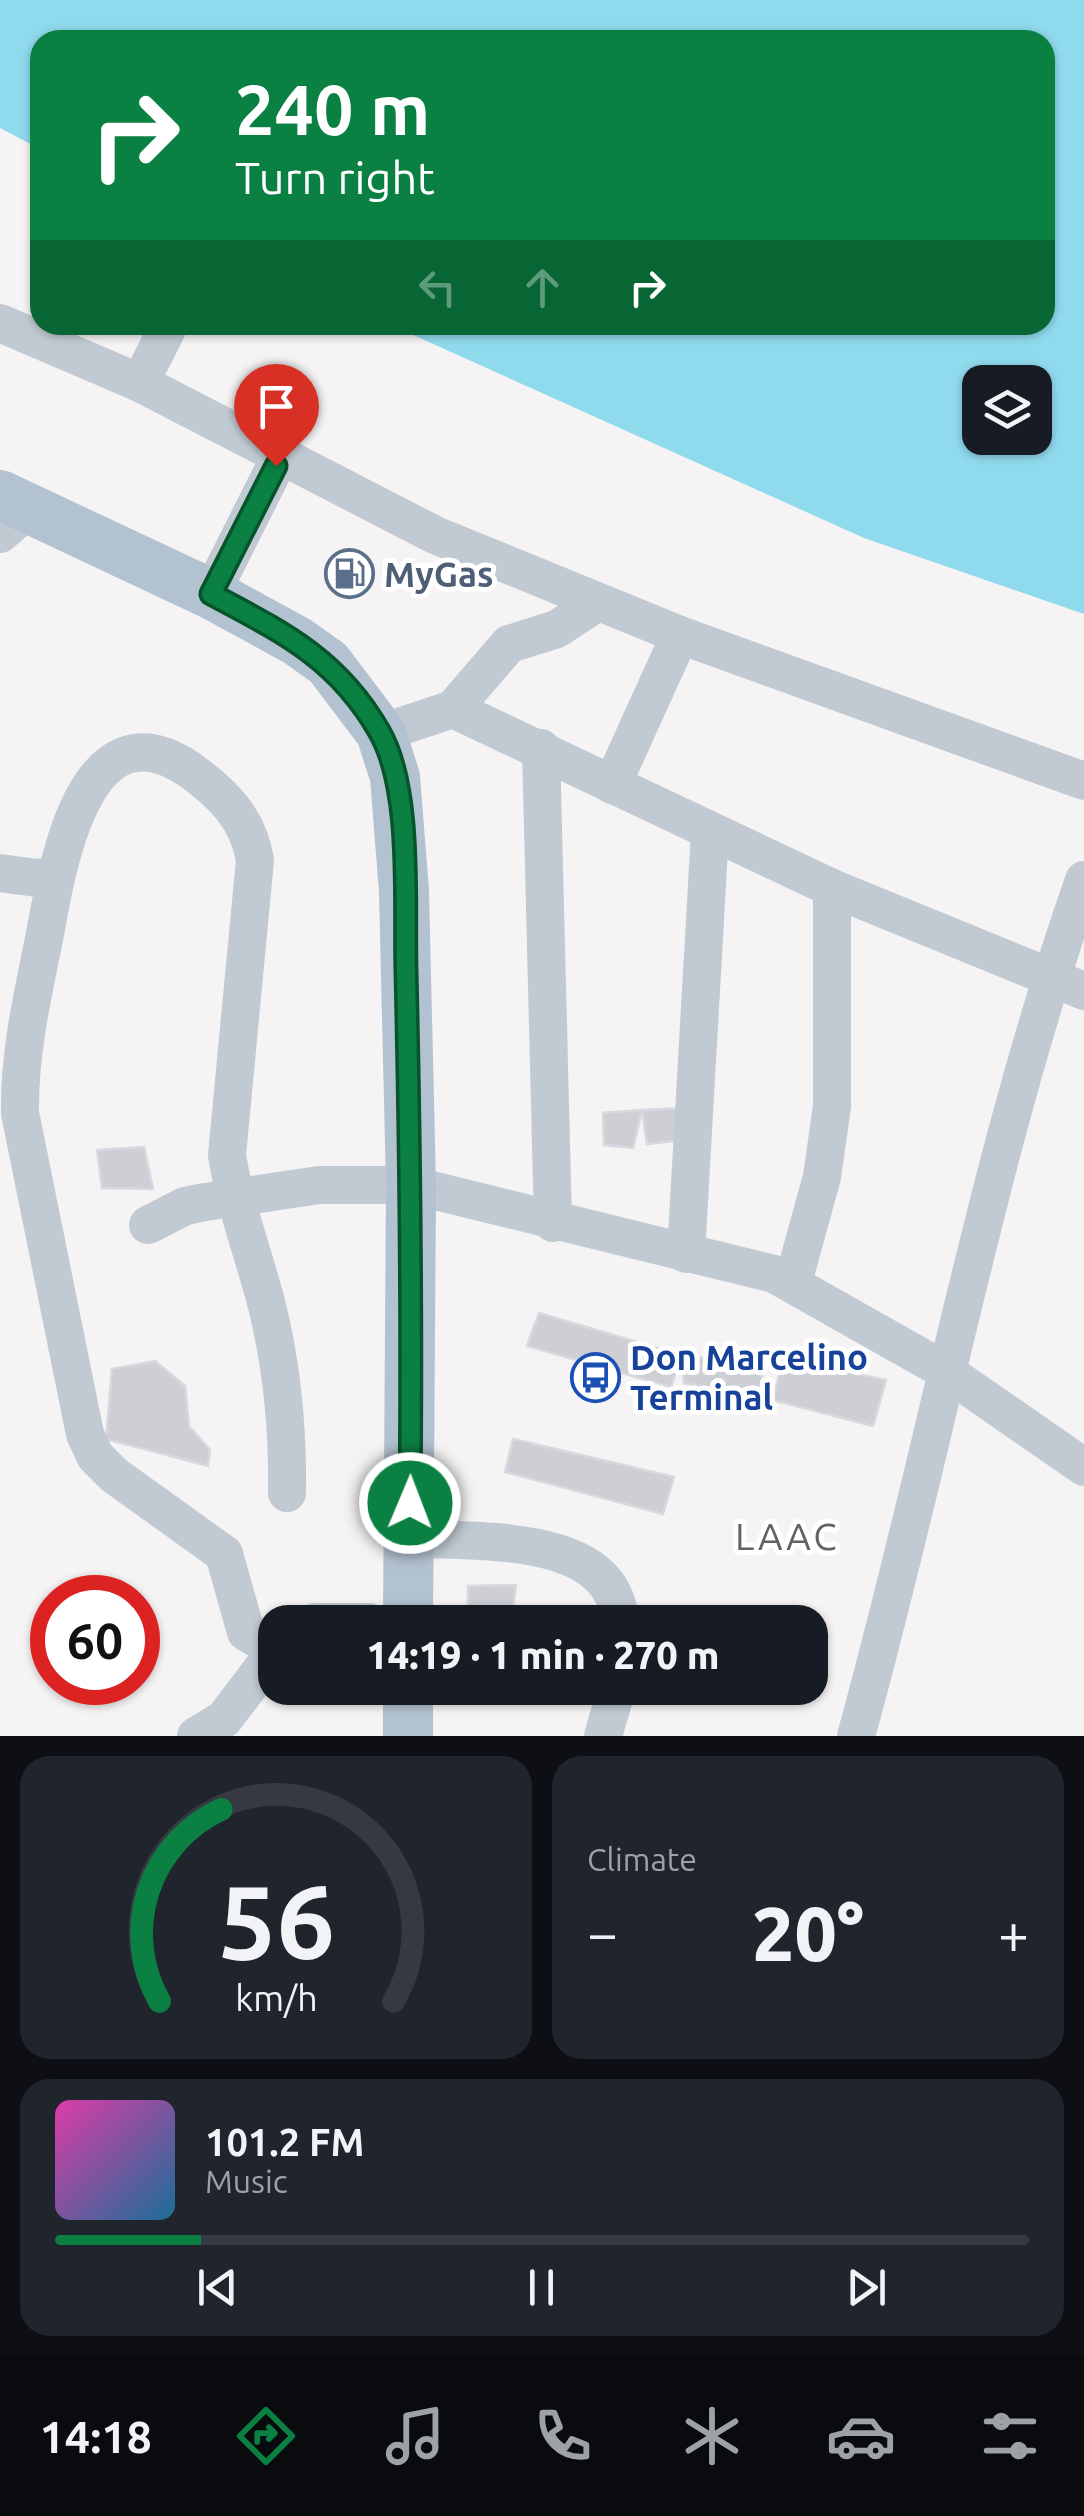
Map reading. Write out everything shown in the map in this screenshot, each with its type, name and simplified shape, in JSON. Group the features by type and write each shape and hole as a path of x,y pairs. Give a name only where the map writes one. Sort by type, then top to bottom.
{"main road":[{"path":"10,512 211,594 298,641 328,663 381,733 395,777 401,832 411,1185 408,1605"},
{"path":"408,1705 408,1736"}],"street":[{"path":"0,323 140,384 434,534 680,635 1084,781"},
{"path":"140,384 165,335"},
{"path":"211,594 281,455"},
{"path":"381,733 453,710 509,644 557,628 598,602"},
{"path":"612,785 680,635"},
{"path":"453,710 541,748 832,888 1067,983"},
{"path":"541,748 553,1223"},
{"path":"258,1640 246,1632 224,1554 114,1475 95,1456 85,1434 20,1114 20,1065 56,875 72,814 88,787 108,766 131,756 155,755 181,764 223,796 244,825 255,860 226,1131 234,1200 268,1308 283,1397 287,1493"},
{"path":"686,1254 710,832"},
{"path":"0,873 37,878 56,875"},
{"path":"793,1282 822,1178 832,1106 832,888"},
{"path":"856,1736 888,1621 944,1370 1067,983 1080,903"},
{"path":"148,1225 186,1206 320,1185 411,1185 686,1254 793,1282 944,1370 1083,1464"},
{"path":"409,1538 567,1553 603,1579 619,1605"},
{"path":"215,1730 258,1673"},
{"path":"602,1736 612,1705"}],"water":[{"path":"0,0 1084,0 1084,614 864,538 413,335 1055,335 1055,30 30,30 30,144 0,128"}],"building":[{"path":"683,1108 683,1140 647,1144 642,1110"},
{"path":"642,1110 633,1148 604,1145 603,1113"},
{"path":"144,1147 153,1189 102,1188 97,1150"},
{"path":"539,1313 681,1355 671,1387 527,1346"},
{"path":"681,1355 764,1365 759,1398 684,1383"},
{"path":"783,1359 886,1380 873,1426 773,1400"},
{"path":"155,1361 185,1386 189,1426 210,1450 208,1466 106,1439 112,1369"},
{"path":"513,1439 674,1477 663,1514 505,1472"},
{"path":"516,1585 513,1605 468,1605 468,1586"}],"place":[{"name":"MyGas","path":"349,574"},
{"name":"Don Marcelino Terminal","path":"595,1377"}],"district":[{"name":"LAAC","path":"787,1536"}],"route":[{"path":"276,466 211,594 298,641 328,663 381,733 395,777 404,891 411,1185 410,1503"}]}
